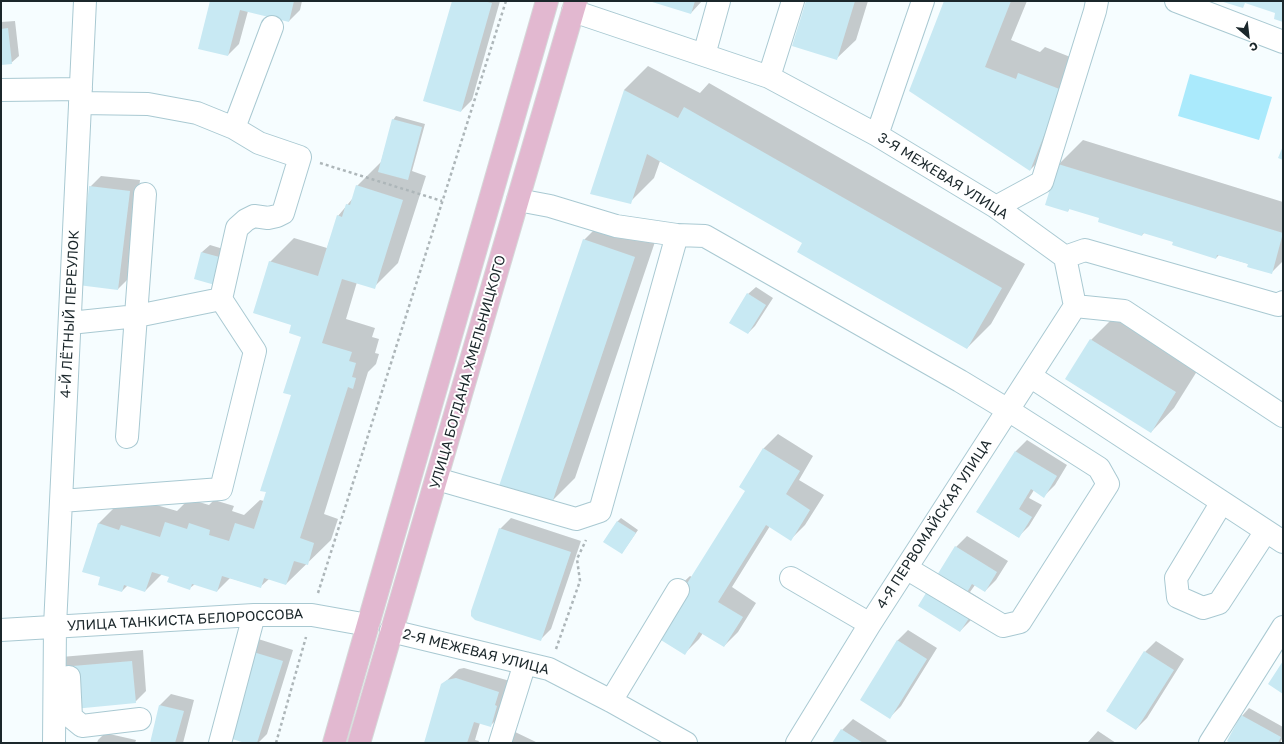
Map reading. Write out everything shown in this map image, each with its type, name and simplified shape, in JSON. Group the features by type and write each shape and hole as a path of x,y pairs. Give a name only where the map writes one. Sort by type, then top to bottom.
{"main road":[{"name":"3-Я МЕЖЕВАЯ УЛИЦА","path":"546,1 574,6"},
{"name":"УЛИЦА БОГДАНА ХМЕЛЬНИЦКОГО","path":"334,743 546,1"},
{"name":"УЛИЦА БОГДАНА ХМЕЛЬНИЦКОГО","path":"359,743 574,6"},
{"path":"368,625 391,631"}],"street":[{"name":"4-Й ЛЁТНЫЙ ПЕРЕУЛОК","path":"60,626 61,501 85,1"},
{"path":"704,55 719,1"},
{"path":"769,77 793,1"},
{"path":"877,135 923,1"},
{"path":"996,207 1042,182 1097,1"},
{"path":"1176,1 1283,42"},
{"name":"3-Я МЕЖЕВАЯ УЛИЦА","path":"574,6 704,55 769,77 877,135 996,207 1065,257"},
{"path":"234,128 272,27"},
{"path":"1,90 80,96 148,104 197,113 234,128 259,143 300,157 283,213 268,218 254,216 246,220 237,228 221,299 255,351 221,489 61,501"},
{"path":"127,437 145,194"},
{"path":"518,200 550,206 616,226 677,235 705,236 960,381 1008,410 1099,468 1108,484 1020,622 1003,626 906,568"},
{"path":"437,479 576,519 600,511 677,235"},
{"path":"1283,302 1278,305 1085,250 1065,257 1075,306 1124,311 1283,416"},
{"path":"70,323 137,316 221,299"},
{"name":"4-Я ПЕРВОМАЙСКАЯ УЛИЦА","path":"796,743 870,624 1075,306"},
{"path":"1030,376 1274,536 1219,603 1203,608 1178,597 1176,578 1222,502"},
{"path":"791,578 870,624"},
{"path":"611,701 678,590"},
{"path":"220,743 254,615"},
{"name":"УЛИЦА ТАНКИСТА БЕЛОРОССОВА","path":"1,630 254,615 312,615 368,625"},
{"path":"60,626 71,718 82,726 140,719"},
{"path":"54,743 60,626"},
{"path":"1210,743 1283,627"},
{"name":"2-Я МЕЖЕВАЯ УЛИЦА","path":"391,631 549,669 611,701 686,743"},
{"path":"500,743 525,663"}],"path":[{"path":"276,743 312,615 506,1"},
{"path":"300,157 442,201"},
{"path":"549,669 580,581 577,559 600,511"}],"shaded area":[{"path":"1190,74 1272,97 1259,140 1178,116"}],"building":[{"path":"210,1 294,1 289,22 240,10 228,56 198,49"},
{"path":"452,1 483,1 492,3 461,112 423,101"},
{"path":"649,1 695,1 691,14"},
{"path":"806,1 855,1 837,60 792,46"},
{"path":"944,1 1011,1 985,67 1016,79 1018,73 1062,90 1030,171 909,91"},
{"path":"1220,1 1283,1 1283,22 1274,19 1275,13 1245,3 1243,8"},
{"path":"8,28 12,64 1,65 1,29"},
{"path":"624,90 678,118 684,107 1002,288 967,349 797,252 802,243 647,154 631,204 590,194"},
{"path":"392,119 422,127 408,180 378,172"},
{"path":"1283,146 1283,160 1278,158"},
{"path":"1058,164 1283,233 1272,274 1247,267 1248,264 1217,255 1216,259 1172,245 1173,242 1143,233 1142,236 1098,222 1099,218 1069,209 1068,212 1045,205"},
{"path":"356,185 403,200 375,289 342,279 322,343 352,352 349,361 356,363 352,377 356,378 353,389 348,387 300,538 314,543 308,565 294,561 286,585 264,578 261,588 222,576 217,592 192,584 190,590 167,582 169,577 152,572 145,592 124,585 122,592 98,585 100,577 82,572 98,523 119,530 121,525 160,537 165,522 187,529 189,523 210,530 209,535 229,541 235,523 254,529 266,492 260,491 291,395 283,393 301,337 289,333 291,325 253,313 269,261 318,276 337,215 342,217 346,204 350,205"},
{"path":"89,186 130,191 118,290 78,285"},
{"path":"583,239 635,257 552,503 499,486"},
{"path":"201,252 223,258 215,285 194,279"},
{"path":"747,293 766,305 748,334 729,323"},
{"path":"1090,339 1176,392 1151,433 1065,379"},
{"path":"763,448 800,471 786,494 810,510 791,541 766,525 718,602 743,617 724,647 699,632 685,655 648,632 681,593 745,491 739,487"},
{"path":"1015,451 1057,476 1044,498 1031,489 1019,509 1032,517 1019,538 976,512"},
{"path":"617,521 636,533 622,554 603,542"},
{"path":"499,528 571,552 541,641 475,620 471,616 471,611"},
{"path":"955,546 997,572 985,592 972,584 960,604 973,612 960,632 918,606"},
{"path":"897,640 927,659 890,719 860,700"},
{"path":"240,648 283,661 257,743 245,743 213,733"},
{"path":"1144,651 1174,670 1136,730 1106,711"},
{"path":"132,661 136,703 53,711 49,668"},
{"path":"1283,661 1283,694 1268,684"},
{"path":"456,678 499,692 491,727 474,722 467,743 424,743 441,684 447,680"},
{"path":"159,705 184,711 175,743 150,743"},
{"path":"1241,715 1281,737 1278,743 1230,743 1227,741"},
{"path":"841,729 863,743 832,743"}]}
